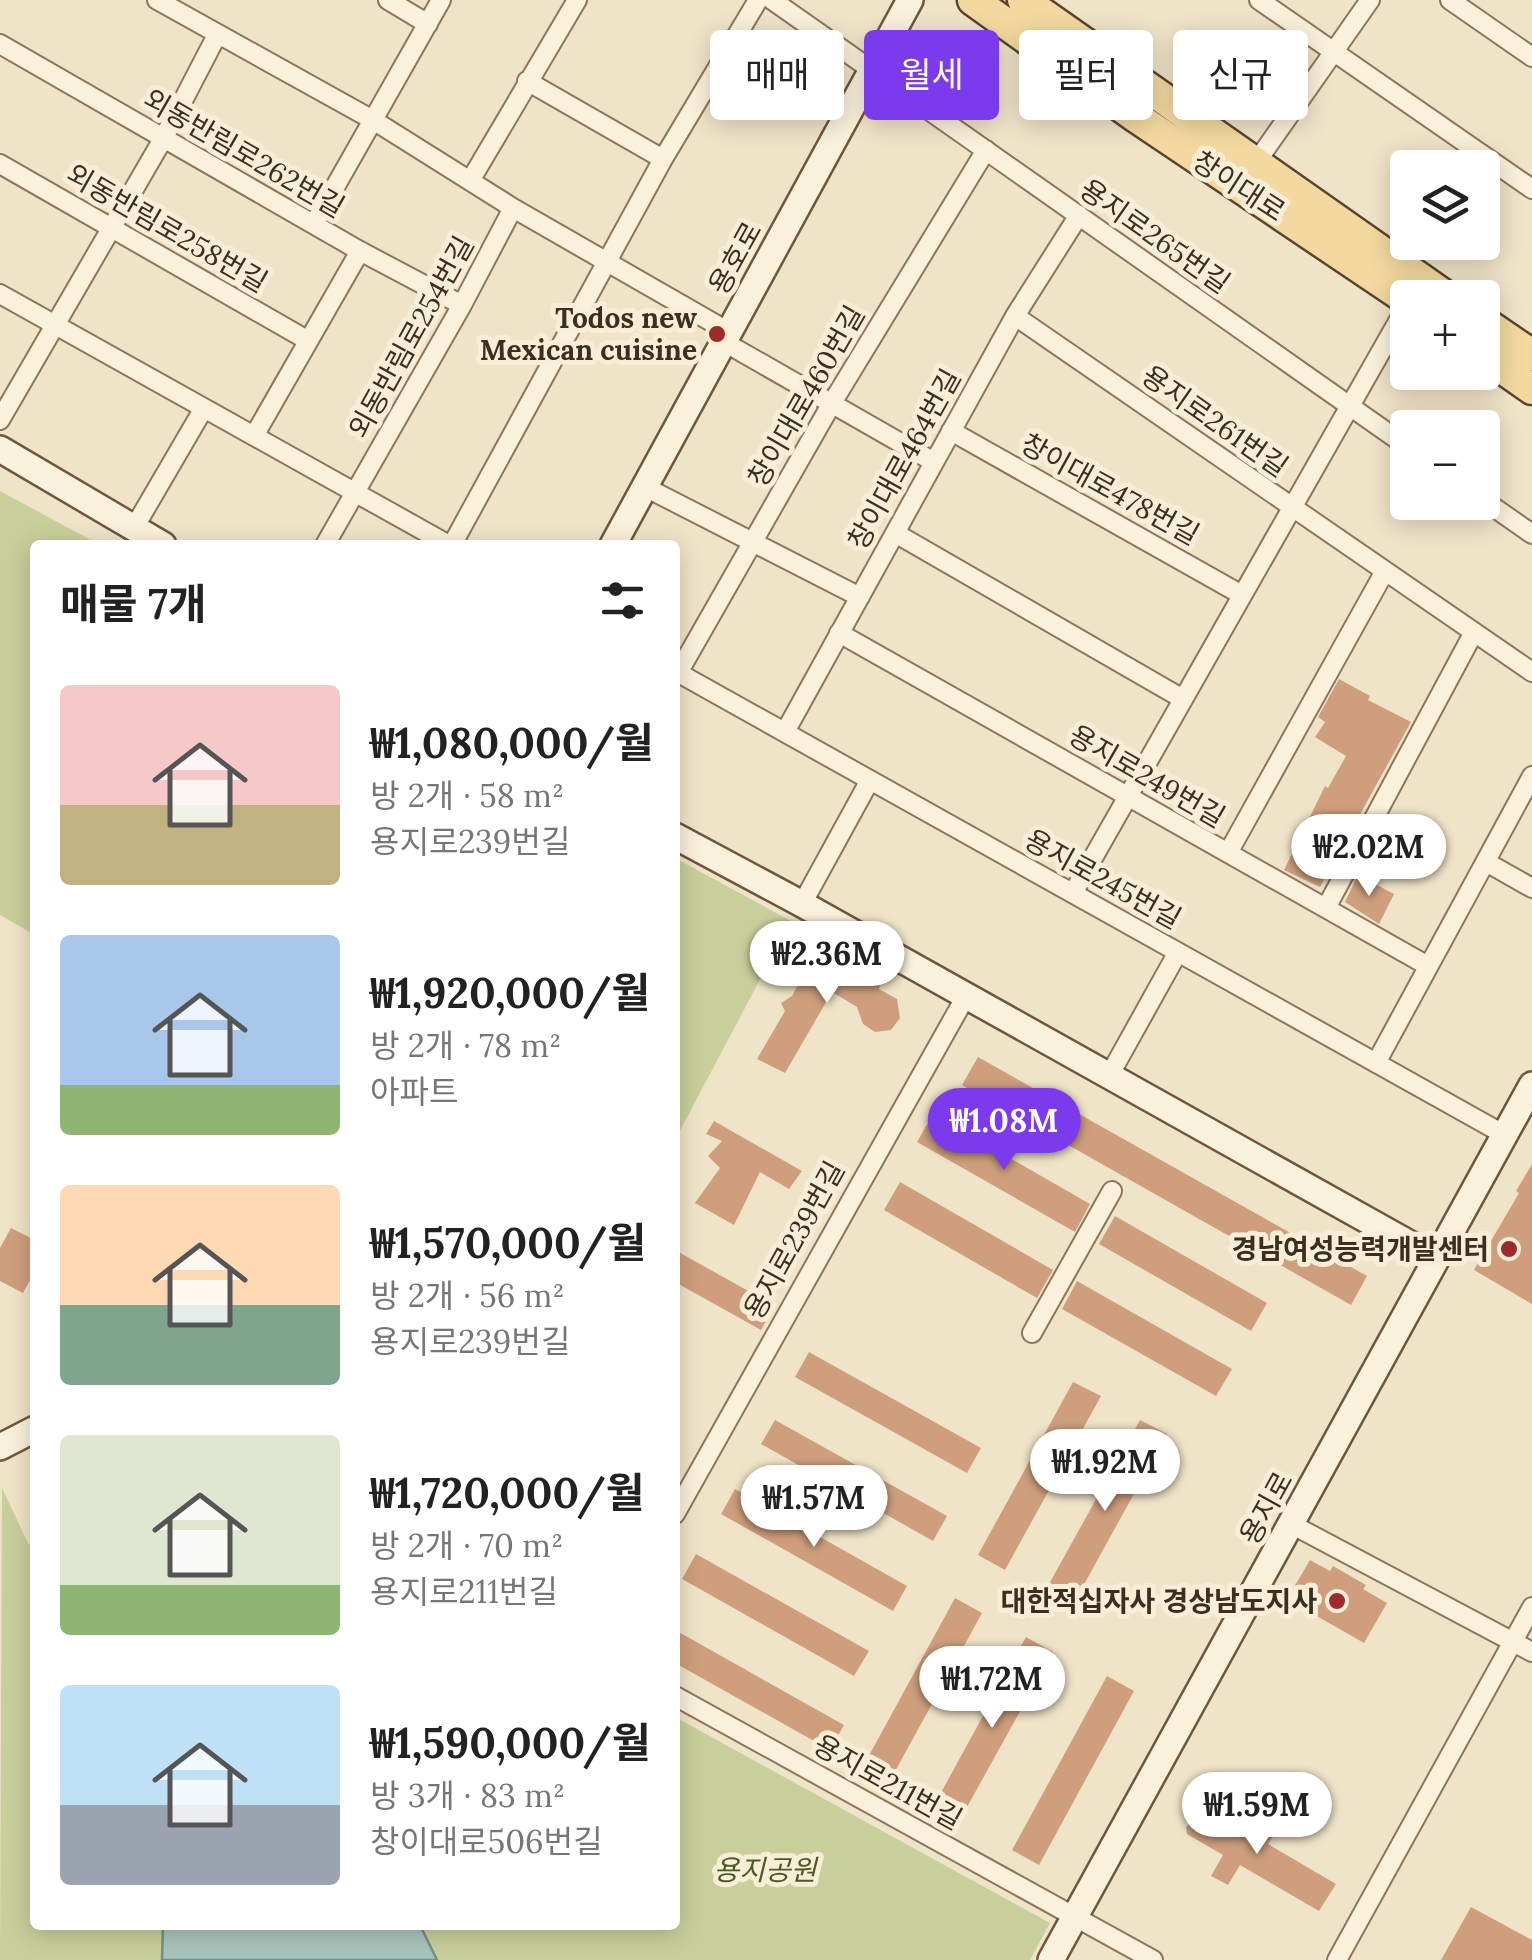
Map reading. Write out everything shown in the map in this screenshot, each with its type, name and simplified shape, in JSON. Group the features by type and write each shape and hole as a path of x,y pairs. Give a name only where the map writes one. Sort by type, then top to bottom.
{"main road":[{"name":"창이대로","path":"974,0 1136,117 1390,281"},
{"name":"창이대로","path":"1023,0 1254,164 1394,280"},
{"path":"1500,333 1532,354"},
{"path":"1500,367 1532,390"}],"street":[{"path":"158,0 373,120 934,462"},
{"path":"388,0 428,24"},
{"path":"314,224 441,0"},
{"path":"470,181 577,0"},
{"path":"453,540 663,159 758,0"},
{"name":"용지로265번길","path":"772,0 864,63"},
{"name":"용호로","path":"893,30 910,0"},
{"path":"1259,0 1532,189"},
{"path":"1254,164 1370,0"},
{"path":"1450,0 1532,57"},
{"path":"0,420 163,139 218,35"},
{"name":"외동반림로262번길","path":"0,44 360,251 462,305"},
{"path":"527,81 663,159"},
{"name":"용호로","path":"616,540 864,83"},
{"name":"용지로265번길","path":"944,120 1390,435"},
{"name":"창이대로460번길","path":"680,667 832,403 986,150"},
{"name":"외동반림로258번길","path":"0,164 307,340"},
{"name":"외동반림로254번길","path":"328,540 513,208"},
{"name":"창이대로464번길","path":"785,732 1014,316 1079,215"},
{"path":"254,436 360,251"},
{"path":"0,294 441,540"},
{"name":"용지로261번길","path":"1014,316 1532,672"},
{"path":"1073,893 1390,333"},
{"path":"134,528 204,408"},
{"name":"창이대로478번길","path":"951,431 1242,595"},
{"path":"0,449 155,540"},
{"path":"645,486 860,597"},
{"path":"1500,512 1532,534"},
{"path":"895,533 1183,699"},
{"path":"1228,853 1385,571"},
{"path":"1326,908 1474,632"},
{"name":"용지로249번길","path":"839,633 1428,966"},
{"name":"용지로245번길","path":"680,674 1505,1134"},
{"path":"1376,1063 1532,776"},
{"path":"802,904 870,780"},
{"path":"680,839 1435,1258"},
{"path":"1486,862 1532,888"},
{"path":"1109,1076 1178,952"},
{"name":"용지로239번길","path":"680,1505 966,996"},
{"name":"용지로","path":"1051,1960 1532,1084"},
{"path":"1032,1333 1112,1191"},
{"path":"0,1448 30,1432"},
{"path":"1291,1524 1532,1652"},
{"path":"1337,1960 1532,1607"},
{"name":"용지로211번길","path":"680,1699 1153,1960"}],"green space":[{"path":"0,491 91,540 30,540 30,932 0,915"},
{"path":"680,861 791,921 680,1131"},
{"name":"용지공원","path":"2,1488 30,1544 30,1930 680,1930 680,1720 1050,1923 1030,1960 0,1960"}],"water":[{"path":"163,1930 422,1930 437,1960 162,1960"}],"building":[{"path":"1339,679 1370,696 1368,700 1411,722 1320,887 1284,870 1325,786 1328,788 1346,756 1315,737 1325,722 1318,717"},
{"path":"1358,875 1394,894 1379,924 1345,902"},
{"path":"818,948 870,975 882,974 879,989 897,999 900,1018 891,1030 875,1032 863,1024 857,1007 832,992 785,1073 757,1059 785,1011 781,1003 792,996"},
{"path":"978,1057 1367,1276 1351,1305 962,1085"},
{"path":"933,1114 1090,1204 1075,1232 917,1142"},
{"path":"714,1121 802,1171 789,1189 760,1172 734,1225 695,1203 720,1168 708,1156 722,1141 706,1134"},
{"name":"경남여성능력개발센터","path":"1532,1164 1532,1304 1474,1270"},
{"path":"900,1182 1053,1270 1037,1298 884,1210"},
{"path":"1115,1216 1267,1303 1251,1331 1099,1244"},
{"path":"11,1228 30,1238 30,1280 23,1293 0,1281 0,1248"},
{"path":"680,1253 775,1306 761,1330 680,1285"},
{"path":"1077,1281 1232,1369 1216,1396 1062,1309"},
{"path":"809,1352 981,1448 967,1473 795,1377"},
{"path":"1073,1382 1101,1396 1005,1570 978,1555"},
{"path":"775,1420 947,1516 933,1541 761,1444"},
{"path":"1140,1420 1167,1434 1071,1608 1044,1593"},
{"path":"735,1489 907,1586 893,1611 721,1514"},
{"path":"696,1554 869,1651 854,1676 682,1579"},
{"name":"대한적십자사 경상남도지사","path":"1310,1560 1330,1571 1333,1566 1387,1603 1364,1643 1287,1599"},
{"path":"955,1598 982,1613 887,1786 860,1772"},
{"path":"680,1633 844,1725 830,1750 680,1666"},
{"path":"1026,1637 1053,1652 957,1825 931,1811"},
{"path":"1107,1676 1134,1691 1039,1865 1012,1850"},
{"path":"1200,1804 1236,1824 1242,1814 1275,1833 1268,1844 1336,1884 1319,1911 1240,1865 1228,1885 1211,1876 1223,1855 1187,1834 1186,1827 1197,1818"},
{"path":"1471,1907 1532,1940 1532,1960 1441,1960"}],"place":[{"name":"Todos new Mexican cuisine","path":"717,334"},
{"name":"경남여성능력개발센터","path":"1509,1249"},
{"name":"대한적십자사 경상남도지사","path":"1337,1601"}]}
